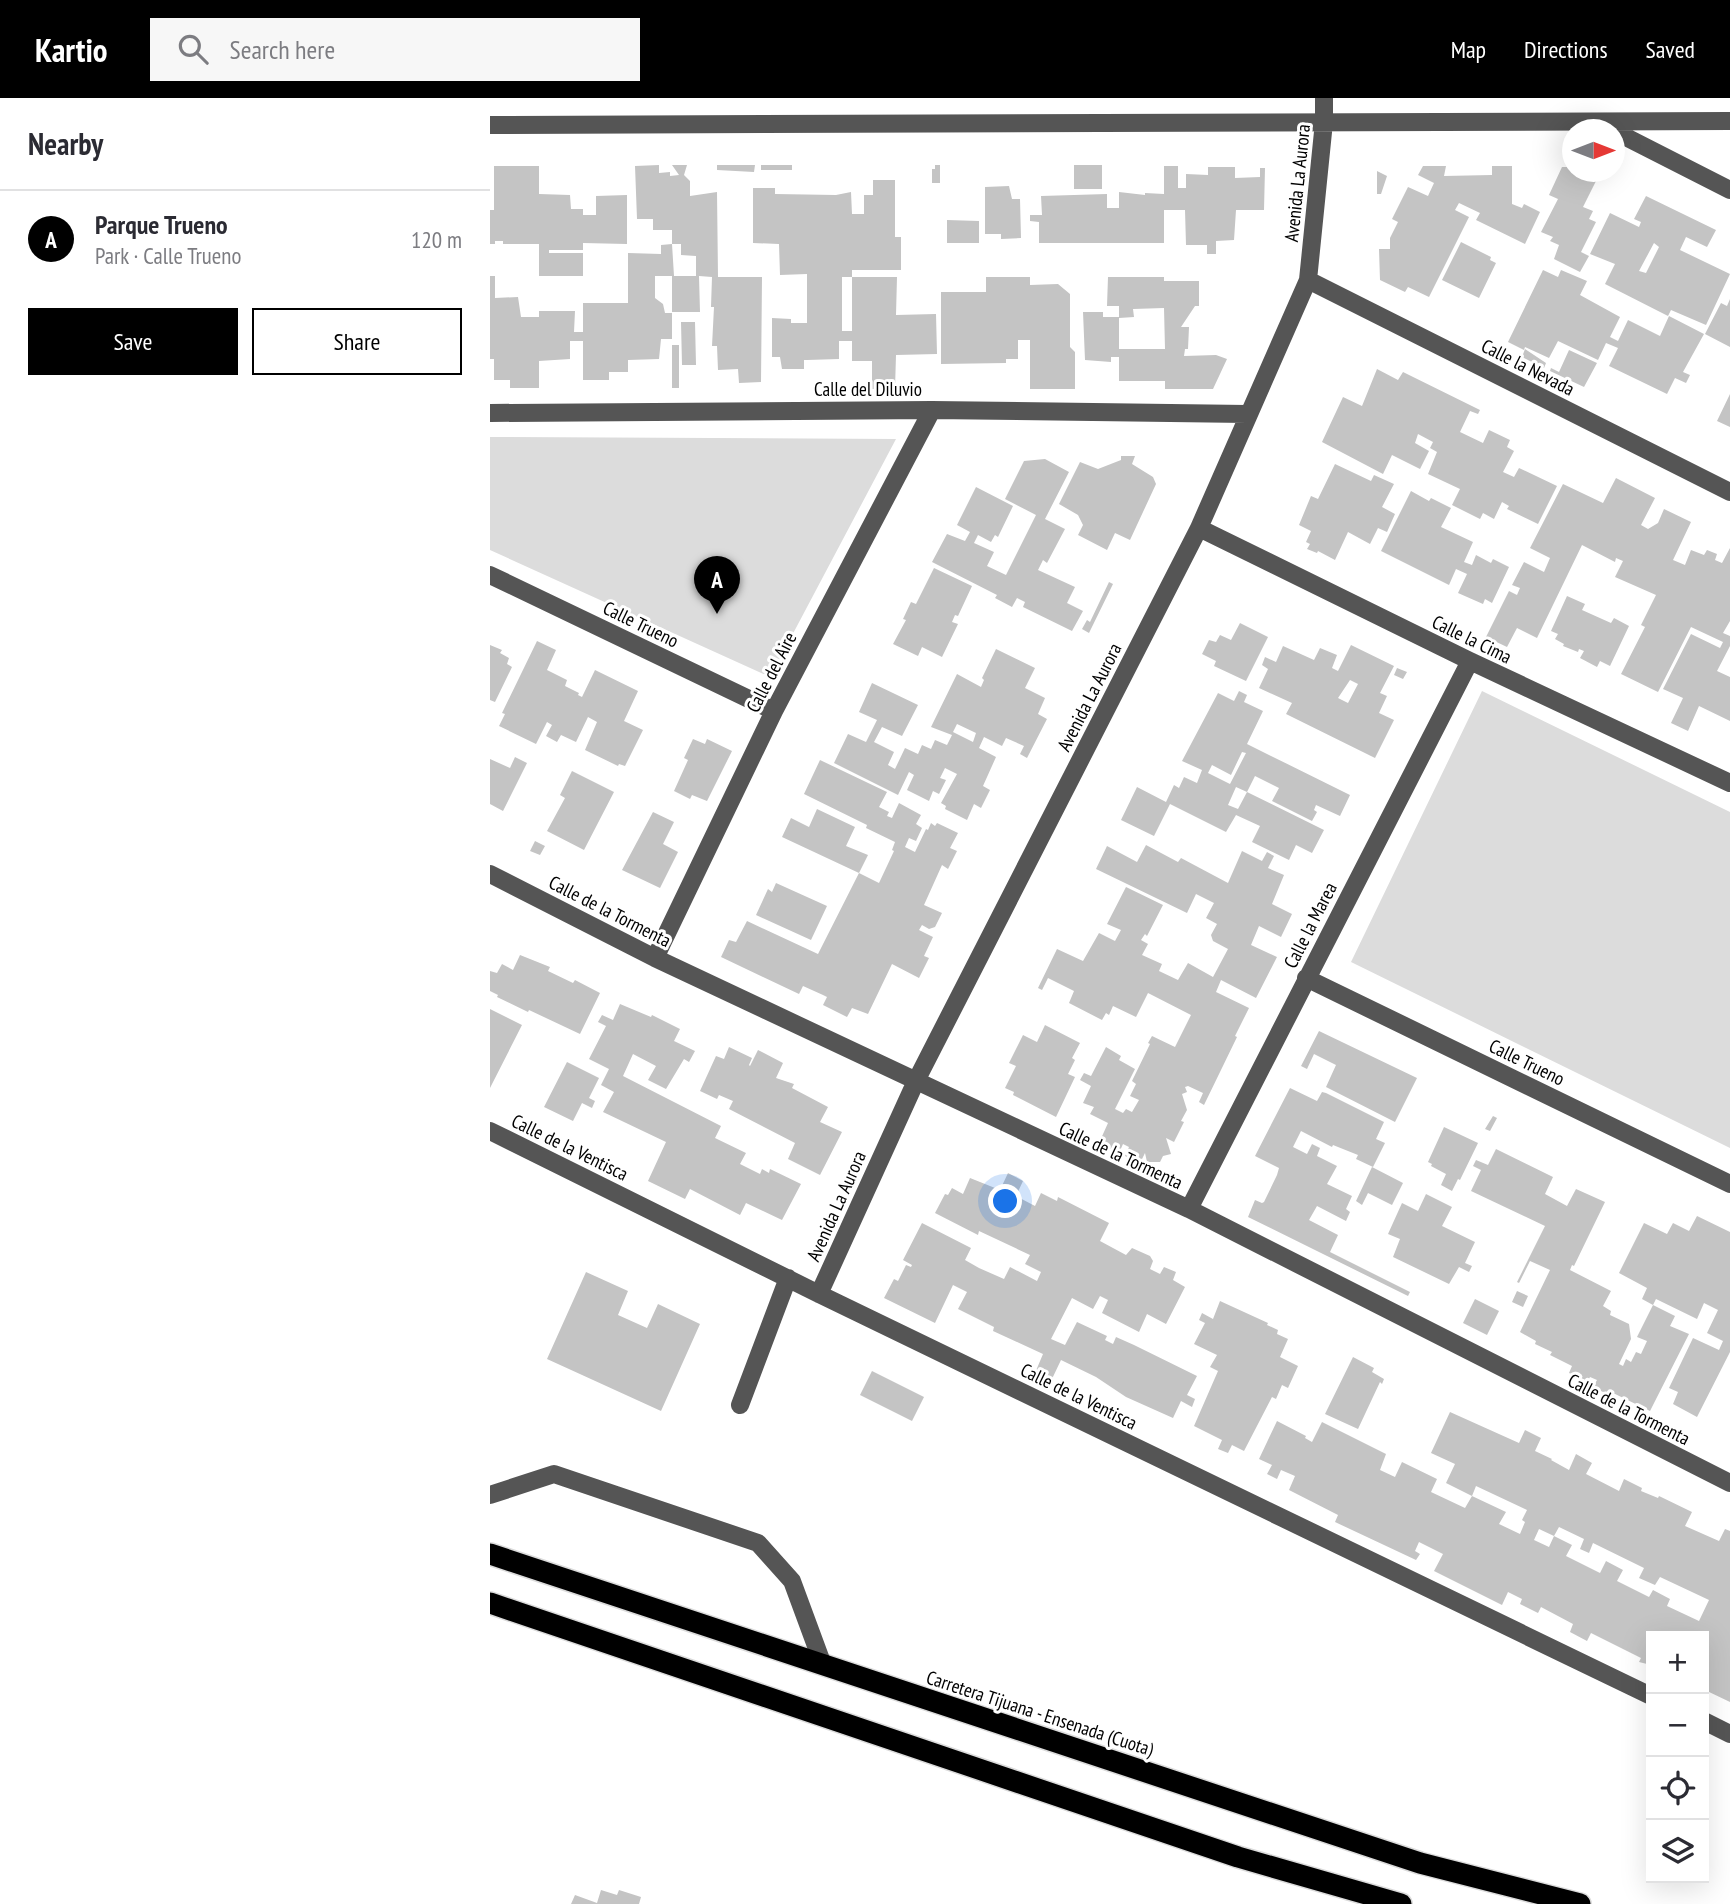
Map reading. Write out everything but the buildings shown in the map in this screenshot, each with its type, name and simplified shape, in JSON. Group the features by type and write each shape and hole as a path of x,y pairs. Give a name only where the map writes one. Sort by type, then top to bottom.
{"highway":[{"name":"Carretera Tijuana - Ensenada (Cuota)","path":"490,1554 1420,1863 1580,1904"},
{"path":"490,1603 1238,1857 1401,1904"}],"street":[{"name":"Avenida La Aurora","path":"819,1294 916,1082 1199,528 1308,279 1324,122 1324,98"},
{"path":"1625,126 1730,121"},
{"path":"490,125 1324,122 1562,126"},
{"path":"1625,136 1730,190"},
{"name":"Calle la Nevada","path":"1308,279 1730,492"},
{"name":"Calle del Diluvio","path":"490,412 932,410 1247,414"},
{"name":"Calle del Aire","path":"655,958 774,711 932,410"},
{"name":"Calle la Cima","path":"1199,528 1470,661 1730,783"},
{"name":"Calle Trueno","path":"490,575 774,711"},
{"name":"Calle la Marea","path":"1189,1209 1470,661"},
{"name":"Calle de la Tormenta","path":"490,874 655,958 1189,1209 1730,1483"},
{"name":"Calle Trueno","path":"1306,978 1730,1184"},
{"name":"Calle de la Ventisca","path":"490,1131 819,1294 1647,1694"},
{"path":"740,1405 788,1278"},
{"path":"490,1495 554,1474 758,1544 793,1581 823,1665"},
{"path":"1709,1724 1730,1734"}],"shaded area":[{"path":"490,437 896,439 770,677 490,550"},
{"path":"1482,691 1730,812 1730,1148 1351,962"}],"place":[{"name":"Parque Trueno","path":"717,614"}]}
